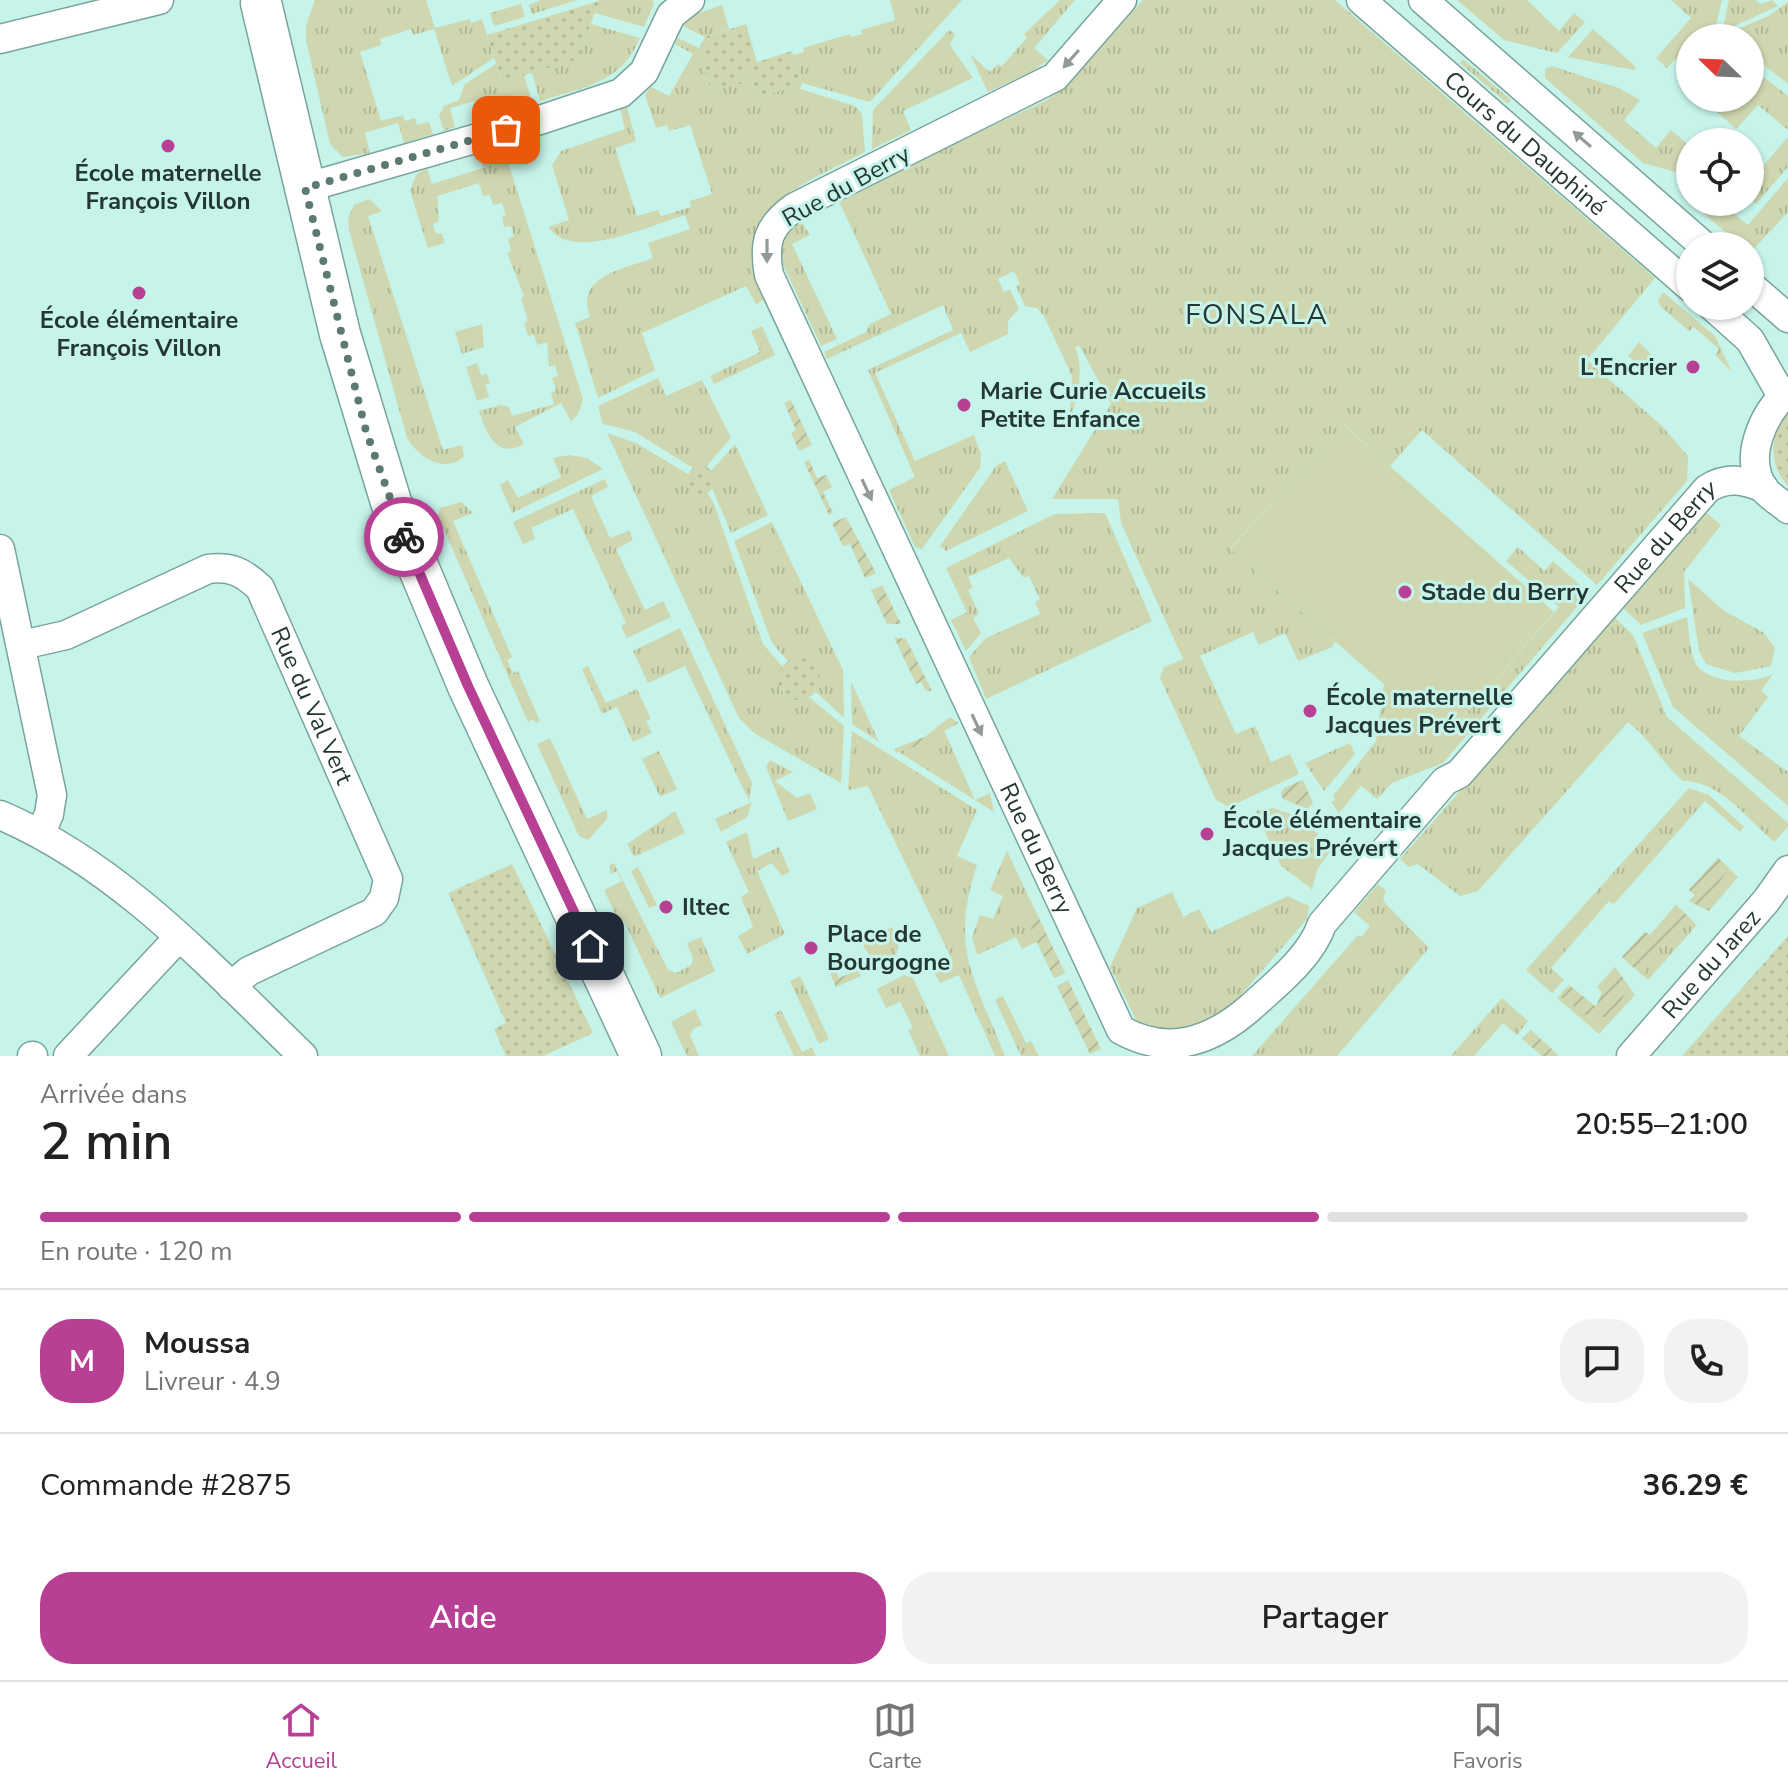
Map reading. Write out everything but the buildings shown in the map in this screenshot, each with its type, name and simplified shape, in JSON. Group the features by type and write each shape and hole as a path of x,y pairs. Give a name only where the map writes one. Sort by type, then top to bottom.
{"street":[{"path":"0,39 159,0"},
{"path":"305,188 530,123 621,93 644,72 671,15 690,0"},
{"name":"Rue du Berry","path":"1122,0 1055,77 795,207 776,221 764,250 769,275 894,548 1121,1030 1133,1043 1148,1052 1165,1054 1198,1047 1222,1035 1266,995 1317,939 1322,924 1445,781 1459,774 1707,489 1729,480 1745,481 1764,488"},
{"path":"1394,30 1423,0"},
{"name":"Cours du Dauphiné","path":"1423,0 1688,232"},
{"path":"261,1 366,431 417,570 641,1056"},
{"name":"Cours du Dauphiné","path":"1369,3 1394,30 1676,275"},
{"path":"1594,203 1622,174"},
{"path":"1616,223 1645,194"},
{"path":"1764,297 1788,318"},
{"path":"1728,320 1750,340 1785,394 1766,417 1756,449 1757,468 1764,488 1788,509"},
{"path":"2,566 22,645 52,795 49,814 41,832"},
{"name":"Rue du Val Vert","path":"22,645 66,635 208,569 227,567 245,574 260,588 388,879 384,898 374,912 249,971 231,986"},
{"path":"0,815 41,832 95,868 179,937 303,1056"},
{"name":"Rue du Jarez","path":"1631,1056 1766,901 1788,870"},
{"path":"68,1056 179,937"}],"green space":[{"path":"315,0 426,0 435,28 482,19 494,58 452,86 434,29 413,35 411,29 380,39 381,45 360,52 381,121 403,115 405,121 415,118 417,125 429,122 433,134 404,143 398,123 365,133 370,153 343,157 330,144 306,40 306,25"},
{"path":"540,0 577,0 532,14 529,5"},
{"path":"599,0 653,0 654,4 644,27 595,13"},
{"path":"890,0 962,0 870,102 802,83 793,55 804,52 803,48 850,34 851,37 862,34 861,30 895,20"},
{"path":"1060,0 1075,0 1034,48 1048,60 1031,72 988,92 970,54 990,72 998,64 1002,66 1027,38 1024,34"},
{"path":"1143,0 1335,0 1655,278 1587,360 1662,426 1688,456 1687,481 1597,585 1422,430 1390,466 1346,426 1230,548 1335,642 1332,647 1298,661 1285,633 1259,645 1253,632 1200,656 1236,734 1255,726 1271,762 1290,754 1299,774 1229,807 1216,800 1160,678 1164,667 1183,659 1121,523 1118,499 1052,499 1111,404 1079,345 1075,348 1079,382 1070,416 1072,376 1044,316 1037,308 1025,306 1016,286 1020,284 1014,271 998,279 1004,292 1010,289 1019,309 1008,321 1008,334 970,352 961,333 875,373 915,461 974,435 981,454 980,468 922,549 915,547 889,490 915,477 868,370 953,330 943,305 827,359 824,352 866,332 870,324 891,314 838,199 1047,100 1071,81"},
{"path":"1457,0 1527,0 1559,31 1574,13 1585,22 1557,53 1504,40"},
{"path":"1671,0 1722,0 1716,24 1686,24 1691,18"},
{"path":"1729,0 1755,0 1761,4 1772,0 1778,6 1739,24 1724,24"},
{"path":"599,1 578,59 502,82 487,35"},
{"path":"1788,2 1788,84 1764,65 1764,24 1750,24"},
{"path":"521,4 525,17 494,26 490,13"},
{"path":"722,5 729,29 705,37 683,26 693,15"},
{"path":"591,24 640,38 622,65 599,82 540,101 532,73 578,58"},
{"path":"746,24 757,62 792,51 802,83 800,89 794,87 757,97 750,74 742,76 743,83 711,92 699,48 705,37"},
{"path":"1593,29 1636,67 1634,70 1568,57"},
{"path":"949,30 955,34 950,45 973,78 903,111 911,130 872,149 873,110"},
{"path":"1676,35 1676,60 1667,68 1656,58"},
{"path":"678,38 699,48 711,92 743,82 741,76 750,74 757,97 794,87 855,106 862,114 865,152 793,190 774,205 761,222 753,243 754,269 765,299 756,304 746,286 642,333 655,370 598,398 575,323 590,317 587,303 589,292 605,276 653,258 648,243 690,229 685,215 633,233 593,242 575,242 560,237 548,227 569,220 552,165 561,151 625,129 620,109 627,107 636,141 615,148 637,216 658,210 661,216 691,207 690,201 712,194 690,125 669,131 667,125 656,128 645,95 651,87 669,96 693,54 675,44"},
{"path":"1463,59 1511,100 1508,104 1460,63"},
{"path":"496,64 502,82 524,75 533,104 492,116 486,98 450,108 455,127 444,131 439,116 444,106 459,100 465,84"},
{"path":"1552,66 1619,88 1640,100 1624,120 1656,148 1671,130 1676,134 1676,172 1643,163 1545,78 1545,69"},
{"path":"1764,77 1788,96 1788,130 1764,110"},
{"path":"1717,112 1752,112 1735,128"},
{"path":"1788,137 1788,167 1764,195 1764,165"},
{"path":"497,151 508,162 583,399 578,414 571,421 561,403 515,427 524,444 506,449 489,435 479,411 501,405 509,407 512,416 554,404 551,393 556,390 552,378 558,376 555,365 549,367 547,342 537,345 534,335 528,336 524,323 528,321 521,298 524,296 507,253 511,251 508,239 514,236 511,226 504,227 502,217 506,215 502,203 493,205 490,195 483,196 479,183 437,196 439,221 433,224 436,234 442,233 445,243 428,248 410,191 416,175 427,168 432,184 483,168 479,152"},
{"path":"1788,178 1788,212 1764,238 1764,232 1725,232 1707,216 1737,216 1748,225 1756,216 1764,216 1764,206"},
{"path":"369,199 382,211 368,216 443,450 462,445 464,456 449,464 425,457 407,438 349,230 348,219 354,205"},
{"path":"800,220 810,235 792,244 837,339 821,346 780,258 784,234"},
{"path":"1663,292 1676,303 1676,320 1660,306 1658,301"},
{"path":"1676,320 1696,320 1715,336 1732,372 1715,355 1719,349 1694,327 1689,331"},
{"path":"482,324 484,347 462,354 455,332"},
{"path":"762,326 775,355 714,384 710,376 760,352 751,331"},
{"path":"1639,342 1660,364 1651,375 1628,356"},
{"path":"477,363 481,375 487,374 490,383 485,385 489,397 477,401 466,367"},
{"path":"658,378 666,396 702,380 731,438 706,467 693,468 635,432 603,424 598,406"},
{"path":"791,400 812,445 799,451 791,433 796,430 784,403"},
{"path":"1788,407 1788,486 1776,467 1773,448 1778,427"},
{"name":"Stade du Berry","path":"1345,426 1554,612 1445,738 1230,549"},
{"path":"607,433 636,443 688,474 687,480 707,492 714,504 763,644 782,666 783,694 796,700 810,698 844,726 841,783 754,733 739,718"},
{"path":"735,444 768,515 731,533 712,488 711,471"},
{"path":"570,455 587,458 603,469 512,513 500,485 508,480 518,498 561,477 553,458"},
{"path":"809,460 817,478 826,475 832,487 823,492 833,513 829,515 804,462"},
{"path":"1005,461 1028,511 946,551 940,546 996,466"},
{"path":"701,466 711,470 715,480 711,490 701,494 691,490 687,480 691,470"},
{"path":"605,479 608,487 591,496 610,538 629,531 633,540 616,549 645,610 663,601 671,617 627,638 621,626 626,623 573,509 531,528 535,539 523,544 513,522"},
{"path":"461,502 473,513 453,521 512,657 507,660 513,673 518,671 540,721 536,723 533,719 528,722 438,516 440,508"},
{"path":"1703,510 1721,525 1684,572 1685,608 1641,625 1622,607"},
{"path":"1105,513 1152,621 986,699 969,657 986,638 1040,614 1035,602 1040,599 1029,576 1024,578 1009,558 968,577 973,588 968,590 979,614 973,618 981,633 966,651 951,620 967,612 946,568 1055,514"},
{"path":"846,517 876,573 865,578 850,544 843,546 832,523"},
{"path":"772,522 843,670 844,718 816,692 819,673 788,661 772,643 734,541"},
{"path":"1518,547 1545,571 1553,561 1589,593 1443,763 1392,783 1377,799 1361,786 1339,813 1331,802 1335,800 1333,796 1376,741 1384,684 1445,738 1559,607 1506,561"},
{"path":"1688,579 1723,610 1764,633 1775,648 1771,666 1735,673 1706,664 1699,651"},
{"path":"882,585 901,624 887,624 871,590"},
{"path":"1614,617 1633,635 1667,717 1788,823 1788,827 1774,842 1721,794 1696,782 1683,781 1628,722 1478,891 1460,896 1417,864 1409,867 1400,859"},
{"path":"1687,617 1692,651 1701,670 1720,679 1743,681 1773,674 1761,691 1768,697 1739,736 1788,772 1788,806 1673,707 1642,633"},
{"path":"680,628 752,783 749,801 685,666 648,683 633,651"},
{"path":"894,637 906,639 932,691 925,690 921,682 916,684"},
{"path":"799,658 814,664 820,679 814,694 799,700 784,694 778,679 784,664"},
{"path":"588,666 606,703 637,689 651,719 646,721 652,733 633,742 617,707 602,714 582,669"},
{"path":"851,681 879,742 852,724"},
{"path":"950,717 958,723 944,730 975,800 990,793 994,812 894,749 925,737"},
{"path":"950,717 958,723 922,744 896,753 894,749 925,737"},
{"path":"852,731 977,810 957,856 977,865 965,919 966,942 976,984 1005,1056 995,1056 959,975 940,983 934,972 953,962 868,786 848,790"},
{"path":"550,738 587,819 607,810 607,819 588,840 579,836 537,744"},
{"path":"1350,743 1355,754 1324,791 1305,763"},
{"path":"659,751 677,789 660,797 642,759"},
{"path":"770,760 793,772 775,781 797,798 810,793 817,809 788,821 766,767"},
{"path":"1303,780 1313,803 1308,809 1283,799 1281,793 1284,788"},
{"path":"1689,788 1709,795 1744,827 1740,832 1705,801 1614,904 1609,901 1551,968 1564,980 1552,993 1526,970"},
{"path":"752,802 747,817 721,832 715,819"},
{"path":"1273,808 1296,816 1318,834 1313,844 1322,851 1327,846 1332,849 1318,868 1312,889 1281,866 1255,811"},
{"path":"675,811 685,833 634,857 627,844"},
{"path":"747,832 753,859 779,847 790,872 782,876 772,863 757,871 785,934 747,954 738,936 753,927 741,897 749,892 726,842"},
{"path":"1007,851 1065,973 1054,978 1037,942 1022,949 1016,937 977,955 972,937 980,915 993,919 1003,896 990,890"},
{"path":"1718,858 1738,877 1709,911 1689,901 1695,895 1689,890"},
{"path":"1718,858 1729,868 1702,908 1689,901 1695,895 1689,890"},
{"path":"614,863 668,970 676,973 691,965 693,959 687,943 701,937 715,971 660,998 624,921 619,922 604,890 622,881 617,871 611,874 610,865"},
{"path":"512,864 593,1033 543,1056 506,1056 494,1029 506,1023 448,893"},
{"path":"638,867 657,905 649,908 631,871"},
{"path":"1378,884 1386,891 1385,903 1429,948 1337,1056 1252,1056 1358,935 1361,937 1370,926 1354,912"},
{"path":"1172,892 1183,917 1199,909 1211,932 1288,896 1309,906 1307,919 1234,1003 1185,1037 1139,1026 1110,967 1137,908"},
{"path":"1676,905 1697,925 1648,980 1622,957 1645,932 1650,935"},
{"path":"1676,905 1689,917 1677,936 1649,953 1642,975 1622,957 1645,932 1650,935"},
{"path":"1034,908 1065,973 1054,978 1030,927"},
{"path":"892,927 899,942 896,955 883,964 873,961 861,942"},
{"path":"1788,936 1788,1056 1682,1056"},
{"path":"832,962 839,978 858,970 861,976 836,987 826,965"},
{"path":"1615,967 1635,995 1599,1034 1557,998 1569,985 1596,1007 1602,992 1597,987"},
{"path":"1615,967 1628,985 1622,1000 1607,1017 1589,1017 1559,996 1569,985 1596,1007 1602,992 1597,987"},
{"path":"904,975 913,978 949,1056 920,1056 908,1030 913,1028 900,1002 886,1008 877,989"},
{"path":"800,976 829,1039 819,1044 790,981"},
{"path":"1068,980 1101,1049 1090,1054 1057,986"},
{"path":"1003,996 1026,1043 1031,1041 1039,1056 1021,1056 995,1000"},
{"path":"1502,998 1528,1021 1517,1035 1503,1023 1474,1056 1451,1056"},
{"path":"695,1009 702,1025 693,1029 690,1035 699,1056 687,1056 671,1022"},
{"path":"781,1010 802,1052 812,1047 816,1056 794,1056 774,1014"},
{"path":"1531,1030 1558,1056 1542,1056 1522,1039"}],"way so far":[{"path":"404,537 366,431 305,188 506,130"}],"place":[{"name":"École maternelle François Villon","path":"168,146"},
{"name":"École élémentaire François Villon","path":"139,293"},
{"name":"L'Encrier","path":"1693,367"},
{"name":"Marie Curie Accueils Petite Enfance","path":"964,405"},
{"name":"Stade du Berry","path":"1405,592"},
{"name":"École maternelle Jacques Prévert","path":"1310,711"},
{"name":"École élémentaire Jacques Prévert","path":"1207,834"},
{"name":"Iltec","path":"666,907"},
{"name":"Place de Bourgogne","path":"811,948"}],"district":[{"name":"FONSALA","path":"1257,315"}],"route":[{"path":"404,537 468,686 590,946"}]}
